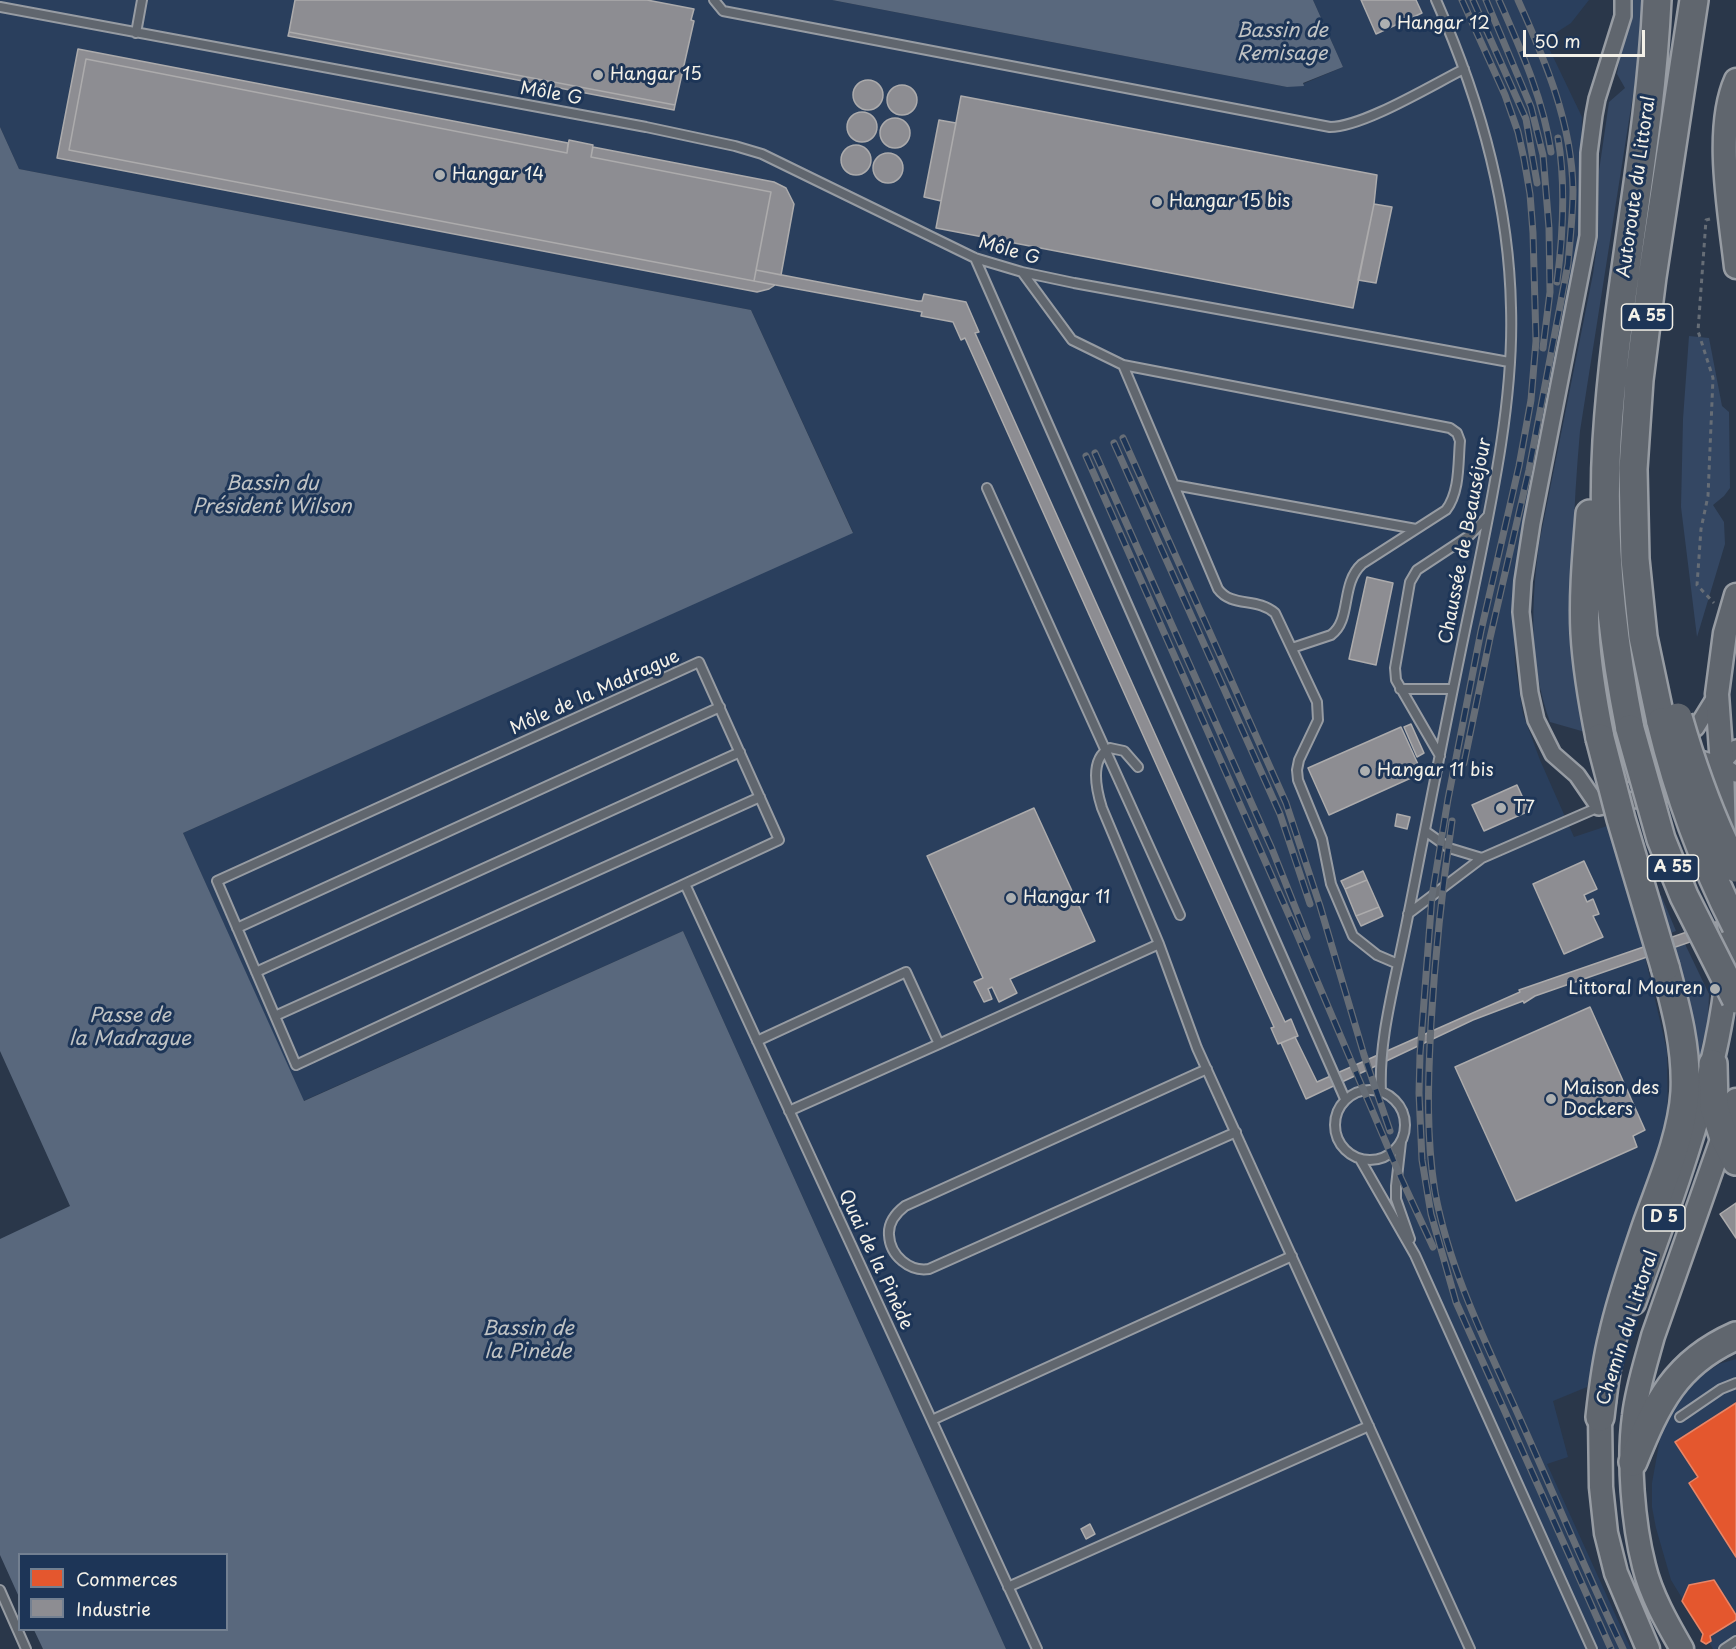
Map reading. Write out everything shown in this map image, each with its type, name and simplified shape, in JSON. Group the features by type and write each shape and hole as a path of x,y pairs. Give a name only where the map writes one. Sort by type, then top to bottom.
{"highway":[{"name":"Autoroute du Littoral","path":"1657,0 1651,92 1619,317 1607,440 1606,548 1610,612 1630,729 1661,839 1684,896 1736,999"},
{"name":"Autoroute du Littoral","path":"1694,0 1652,277 1639,380 1633,469 1635,560 1643,637 1669,720 1673,772 1693,832 1714,882 1733,914"},
{"path":"1600,1417 1613,1335 1674,1144 1682,1112 1685,1058 1665,966 1621,819 1590,691 1585,632 1585,576 1593,481 1607,440"},
{"path":"1669,720 1693,768 1730,862"},
{"path":"1713,1064 1714,1107 1723,1135 1736,1161"},
{"path":"1633,1462 1651,1418 1668,1389 1690,1364 1714,1346 1736,1336"}],"main road":[{"path":"1736,80 1726,114 1724,141 1736,267"},
{"name":"Chemin du Littoral","path":"1735,600 1736,652"},
{"name":"Chemin du Littoral","path":"1600,1417 1623,1337 1690,1144 1713,1064 1728,982 1733,914 1730,862 1731,763 1717,694 1725,633 1735,600"},
{"name":"Chemin du Littoral","path":"1633,1462 1634,1416 1642,1373 1736,1100"},
{"name":"D 5","path":"1600,1417 1601,1487 1606,1533 1616,1573 1648,1649"},
{"name":"D 5","path":"1633,1462 1632,1494 1644,1567 1663,1617 1682,1649"}],"street":[{"path":"1597,804 1577,775 1553,754 1536,720 1530,693 1521,612 1523,581 1536,501 1588,236 1589,153 1594,115 1623,16 1623,0"},
{"path":"1577,775 1631,767 1663,755 1696,728 1717,694"},
{"path":"1663,755 1731,763"},
{"path":"1597,804 1670,793 1731,763"},
{"path":"1597,804 1631,767"},
{"path":"1670,793 1696,804 1711,826 1730,862"}],"lane":[{"path":"136,33 142,0"},
{"path":"714,0 723,11 1330,127 1347,125 1464,69"},
{"name":"Chaussée de Beauséjour","path":"1381,1092 1380,1069 1398,964 1488,516 1508,392 1511,308 1502,213 1491,159 1464,69 1436,0"},
{"name":"Môle G","path":"0,8 646,127 745,149 762,154 975,258 1022,272 1509,362"},
{"path":"975,258 1345,1099"},
{"path":"1022,272 1072,340 1123,365 1450,428 1457,433 1460,441 1455,495 1446,510 1353,572 1341,623 1336,632 1292,648"},
{"path":"1123,365 1218,589 1222,595 1230,599 1262,604 1275,614 1317,702 1318,720 1299,760 1298,780 1322,839 1331,884 1353,936 1377,955 1398,964"},
{"path":"1174,485 1416,529"},
{"path":"987,488 1180,915"},
{"path":"1440,756 1396,680 1395,668 1410,582 1417,570 1470,535 1488,516"},
{"name":"Môle de la Madrague","path":"699,662 720,707 780,840 296,1065 217,882 699,662"},
{"path":"1400,689 1452,689"},
{"path":"237,928 720,707"},
{"path":"1138,767 1124,751 1116,748 1106,750 1098,760 1096,770 1099,799 1159,944 1207,1070 1470,1649"},
{"path":"256,972 740,752"},
{"path":"275,1016 760,797"},
{"path":"1408,914 1482,858 1597,804"},
{"path":"1425,831 1449,848 1482,858"},
{"name":"Quai de la Pinède","path":"685,884 1037,1649"},
{"path":"789,1111 1159,944"},
{"path":"757,1041 906,972 939,1044"},
{"path":"1207,1070 905,1206 896,1215 891,1225 889,1236 892,1247 898,1257 910,1267 929,1269 1236,1132"},
{"path":"1401,1141 1391,1154 1381,1159 1370,1161 1350,1155 1337,1138 1335,1117 1339,1107 1345,1099 1358,1092 1370,1090 1391,1097 1400,1106 1405,1130 1401,1141 1396,1198 1415,1255"},
{"path":"1360,1159 1415,1255 1592,1649"},
{"path":"932,1420 1292,1256"},
{"path":"1680,1418 1721,1389 1736,1383"},
{"path":"1008,1587 1369,1426"},
{"path":"0,1590 18,1631"},
{"path":"18,1631 26,1649"},
{"path":"1724,1649 1736,1641"}],"path":[{"path":"1712,613 1714,602 1697,585 1701,529 1708,496 1713,378 1698,331 1706,220 1731,215"}],"shaded area":[{"path":"0,0 832,0 1287,87 1303,84 1343,67 1313,0 1589,0 1571,23 1545,40 1582,117 1578,249 1517,558 1513,610 1515,664 1523,714 1540,760 1574,837 1610,825 1640,935 1667,1051 1668,1131 1602,1323 1587,1387 1553,1401 1568,1457 1547,1464 1631,1649 1006,1649 683,931 303,1101 183,833 853,532 751,310 19,169 0,127"},
{"path":"1633,0 1644,0 1635,82 1580,431 1576,490 1573,638 1579,700 1585,732 1550,722 1538,678 1535,656 1534,589 1539,544 1593,274 1598,238 1599,171 1609,102 1625,88 1617,74 1624,31"},
{"path":"1689,336 1709,338 1722,406 1729,412 1730,488 1713,505 1724,522 1725,544 1697,637 1681,507 1683,419"},
{"path":"1661,895 1676,931 1661,937 1653,905"},
{"path":"1685,944 1709,994 1708,1020 1701,1049 1707,1052 1693,1108 1668,950"},
{"path":"1736,1359 1736,1649 1713,1649 1671,1580 1656,1528 1652,1507 1652,1483 1663,1422 1686,1386 1719,1364"}],"water":[{"name":"Bassin de Remisage","path":"832,0 1313,0 1343,67 1303,83 1304,86 1287,87"},
{"path":"0,127 19,169 751,310 853,533 183,833 304,1101 683,931 1006,1649 43,1649 34,1631 228,1631 228,1553 18,1553 18,1595 0,1555 0,1239 70,1206 0,1051"}],"building: Commerces":[{"path":"1736,1403 1736,1557 1689,1483 1698,1477 1675,1442"},
{"path":"1714,1580 1736,1615 1736,1620 1710,1636 1711,1641 1706,1644 1701,1641 1703,1634 1682,1601 1689,1585"}],"building: Industrie":[{"name":"Hangar 15","path":"295,0 647,0 694,9 691,20 694,21 675,105 289,32"},
{"name":"Hangar 12","path":"1361,0 1416,0 1422,13 1376,34"},
{"path":"289,32 675,105 674,110 288,36"},
{"path":"78,49 568,143 567,153 86,59 69,150 775,285 757,292 57,158"},
{"name":"Hangar 14","path":"86,59 567,153 569,140 593,145 591,157 771,192 754,281 69,150"},
{"path":"868,80 874,81 882,89 882,101 874,109 868,110 862,109 854,101 853,95 854,89 862,81"},
{"path":"902,85 908,86 916,94 916,106 908,114 902,115 896,114 888,106 887,100 888,94 896,86"},
{"name":"Hangar 15 bis","path":"961,96 1377,175 1374,204 1353,308 936,228"},
{"path":"862,112 868,113 876,121 876,133 868,141 862,142 856,141 848,133 847,127 848,121 856,113"},
{"path":"895,118 901,119 909,127 909,139 901,147 895,148 889,147 881,139 880,133 881,127 889,119"},
{"path":"939,120 956,123 941,201 924,197"},
{"path":"856,145 862,146 870,154 870,166 862,174 856,175 850,174 842,166 841,160 842,154 850,146"},
{"path":"593,147 774,182 786,188 794,204 781,275 756,270 771,192 591,157"},
{"path":"888,153 894,154 902,162 902,174 894,182 888,183 882,182 874,174 873,168 874,162 882,154"},
{"path":"1374,204 1392,207 1376,283 1358,280"},
{"path":"756,270 918,301 922,301 924,294 966,302 979,332 975,333 1265,979 1285,1022 1291,1019 1298,1036 1278,1044 1271,1028 1274,1027 965,338 961,340 953,322 921,316 922,312 754,281"},
{"path":"1367,577 1393,583 1376,665 1349,659"},
{"path":"1411,724 1424,753 1417,757 1404,727"},
{"name":"Hangar 11 bis","path":"1401,727 1422,773 1329,815 1308,768"},
{"name":"T7","path":"1517,785 1529,811 1484,831 1472,805"},
{"name":"Hangar 11","path":"1034,808 1095,941 1010,979 1017,993 999,1002 992,987 988,989 992,999 984,1002 974,982 983,978 927,856"},
{"path":"1397,814 1410,817 1407,829 1395,826"},
{"path":"1584,861 1597,889 1584,895 1587,902 1593,899 1599,914 1593,916 1603,937 1564,954 1533,884"},
{"path":"1363,871 1367,880 1345,889 1341,881"},
{"path":"1367,880 1379,907 1356,916 1345,889"},
{"path":"1379,907 1383,916 1361,926 1356,916"},
{"path":"1736,915 1736,926 1473,1020 1306,1099 1281,1043 1295,1037 1317,1082 1520,992 1519,990"},
{"name":"Maison des Dockers","path":"1590,1007 1645,1130 1633,1136 1637,1147 1516,1201 1455,1067"},
{"path":"1736,1203 1736,1238 1720,1214"},
{"path":"1090,1524 1095,1534 1086,1539 1081,1529"}],"railway":[{"path":"1462,0 1505,95 1518,132 1524,159 1533,233 1536,341 1531,400 1519,466 1481,631 1448,799 1432,896 1420,1054 1422,1160 1431,1214 1456,1302 1611,1649"},
{"path":"1473,0 1526,119 1537,183"},
{"path":"1486,0 1531,107 1543,155 1549,228 1550,292 1543,348"},
{"path":"1499,0 1537,93 1551,152"},
{"path":"1464,763 1529,470 1568,264 1572,217 1573,190 1568,140 1547,69 1518,0"},
{"path":"1557,282 1563,210 1558,138"},
{"path":"1123,438 1286,803 1320,906 1364,1055 1390,1131"},
{"path":"1114,443 1280,814 1310,904"},
{"path":"1095,453 1272,849 1307,937"},
{"path":"1086,456 1433,1247"},
{"path":"1452,821 1439,923 1430,1045 1429,1129 1435,1192 1450,1252 1471,1309 1623,1649"}],"place":[{"name":"Hangar 12","path":"1385,24"},
{"name":"Hangar 15","path":"598,75"},
{"name":"Hangar 14","path":"440,175"},
{"name":"Hangar 15 bis","path":"1157,202"},
{"name":"Hangar 11 bis","path":"1365,771"},
{"name":"T7","path":"1501,808"},
{"name":"Hangar 11","path":"1011,898"},
{"name":"Littoral Mouren","path":"1715,989"},
{"name":"Maison des Dockers","path":"1551,1099"}],"water label":[{"name":"Bassin du Président Wilson","path":"272,496"},
{"name":"Passe de la Madrague","path":"130,1028"},
{"name":"Bassin de la Pinède","path":"528,1340"}]}
